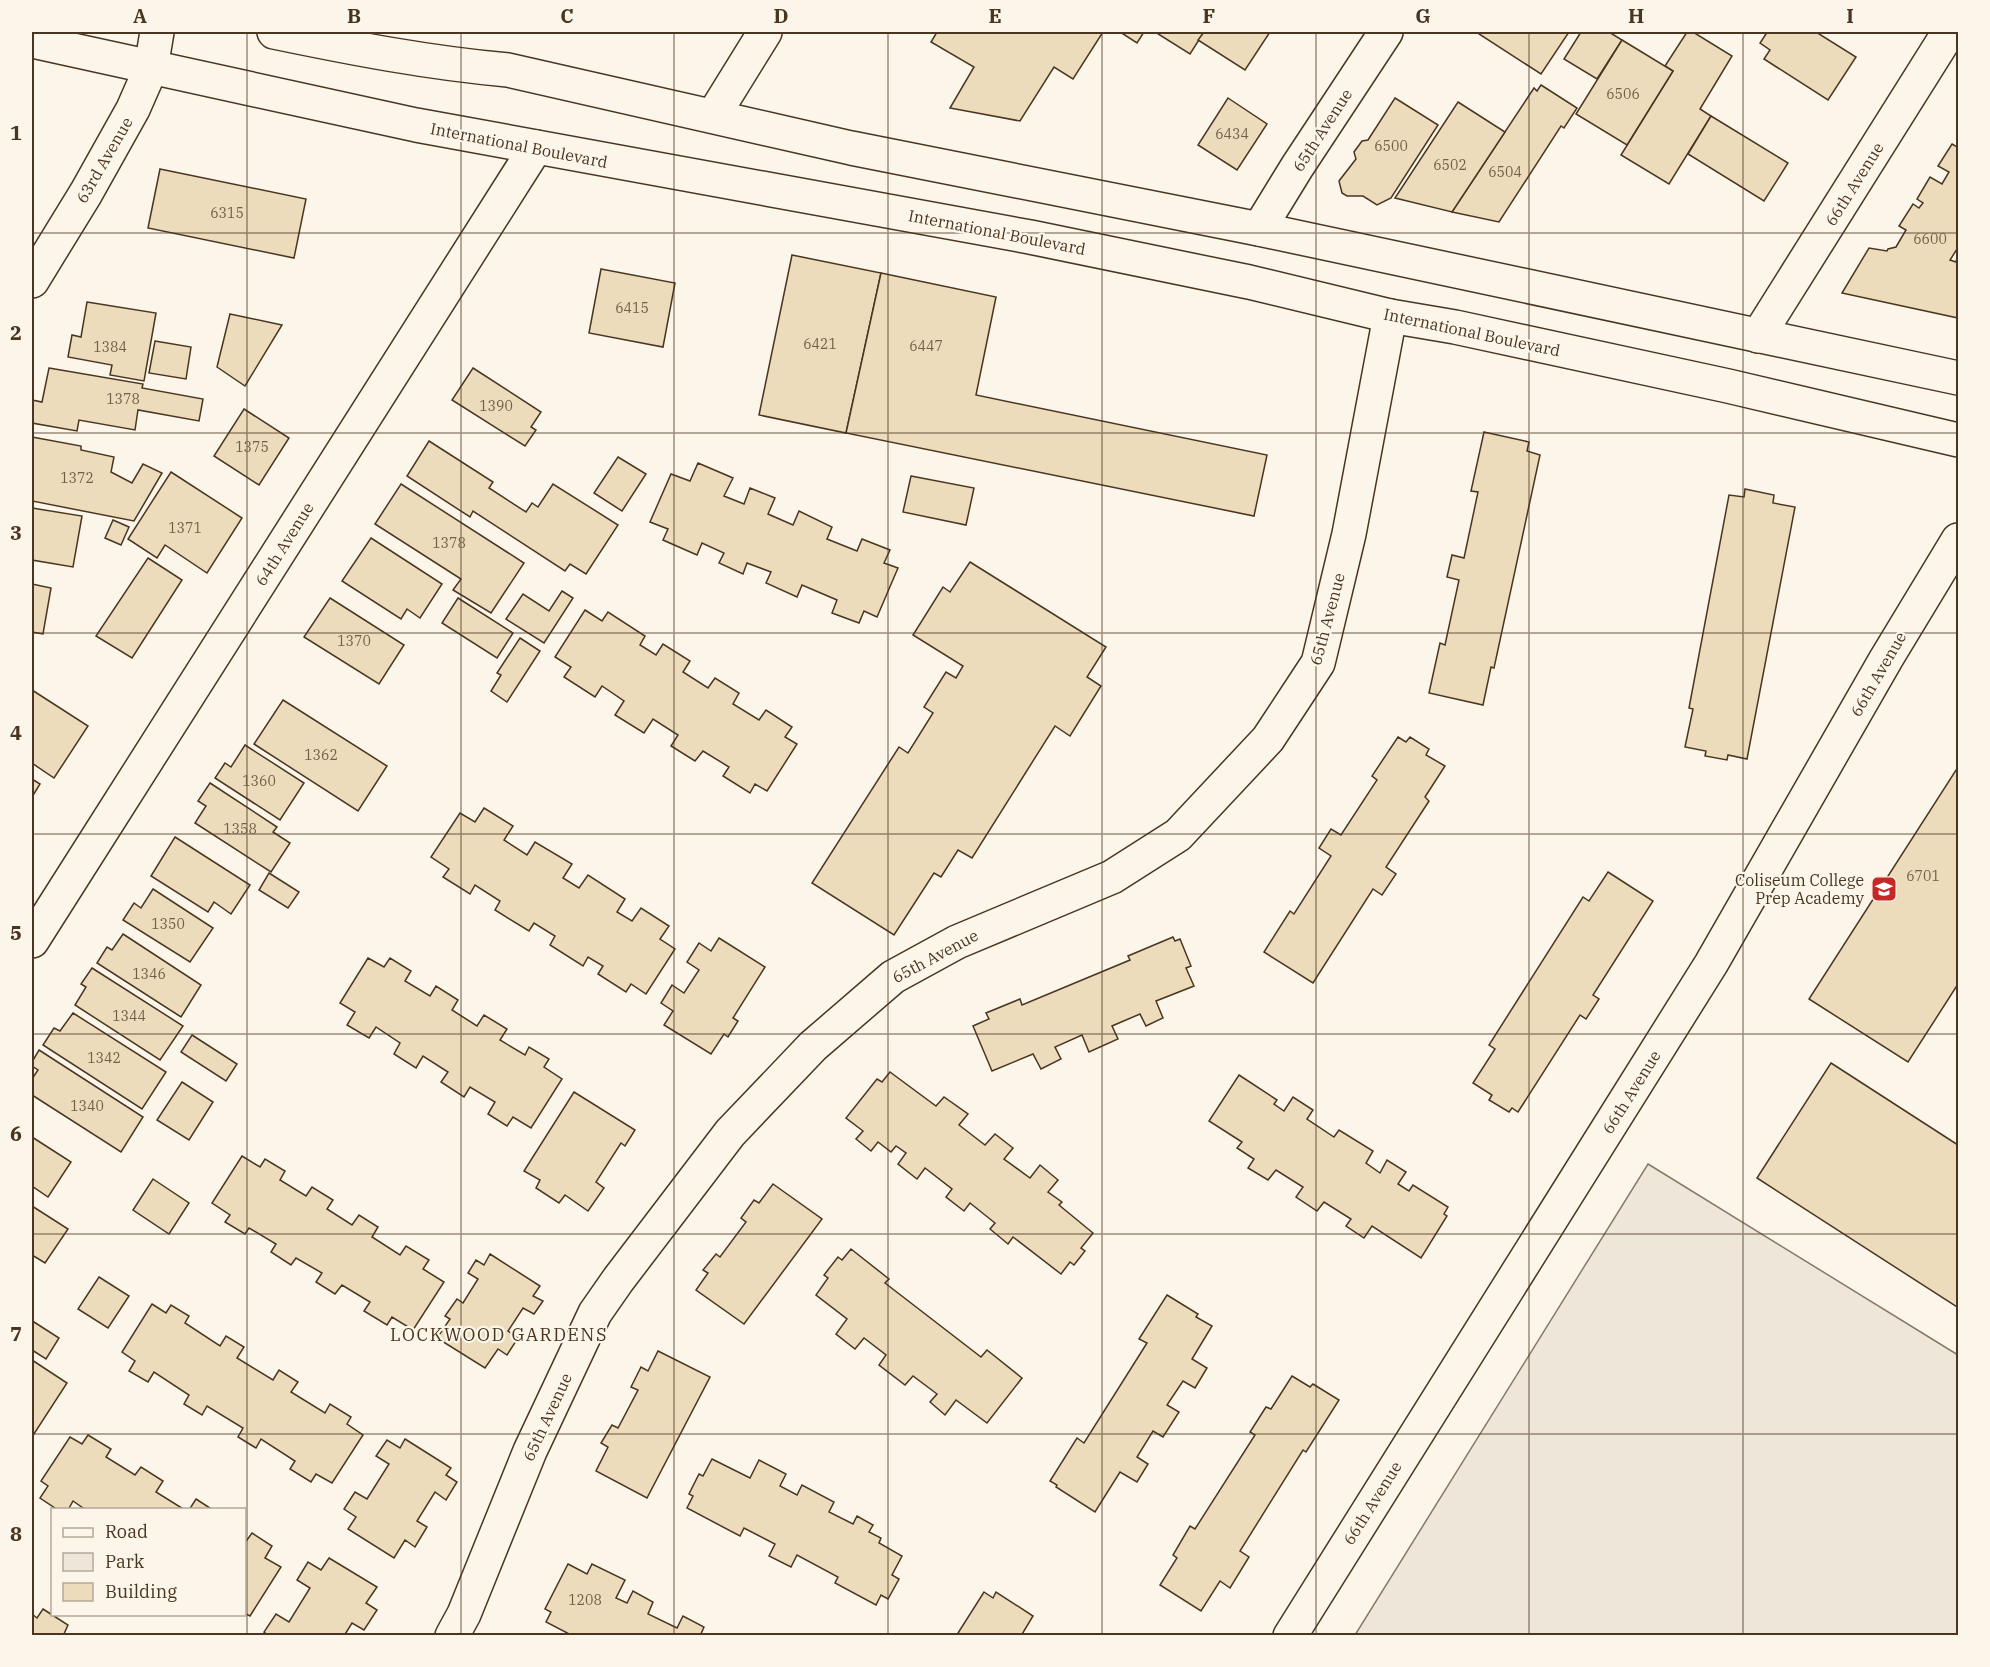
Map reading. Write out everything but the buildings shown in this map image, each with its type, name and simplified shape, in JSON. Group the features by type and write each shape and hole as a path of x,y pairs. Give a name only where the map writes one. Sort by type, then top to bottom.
{"street":[{"name":"63rd Avenue","path":"32,280 133,109 151,68 158,32"},
{"path":"274,32 508,70 851,148 1259,229 1959,378"},
{"path":"712,116 765,32"},
{"name":"65th Avenue","path":"1259,229 1297,166 1386,32"},
{"name":"66th Avenue","path":"1758,336 1949,32"},
{"name":"International Boulevard","path":"32,41 416,125 1030,237 1249,282 1390,316 1455,327 1728,386 1959,440"},
{"name":"64th Avenue","path":"32,941 536,147"},
{"name":"65th Avenue","path":"460,1628 530,1451 595,1313 730,1133 813,1046 893,977 957,942 1112,877 1178,835 1268,739 1318,663 1349,534 1390,316"},
{"name":"66th Avenue","path":"1290,1635 1711,964 1886,659 1959,540"}],"green space":[{"path":"1648,1164 1958,1355 1958,1635 1355,1635"}],"place":[{"name":"Coliseum College Prep Academy","path":"1884,889"}],"district":[{"name":"LOCKWOOD GARDENS","path":"499,1335"}]}
